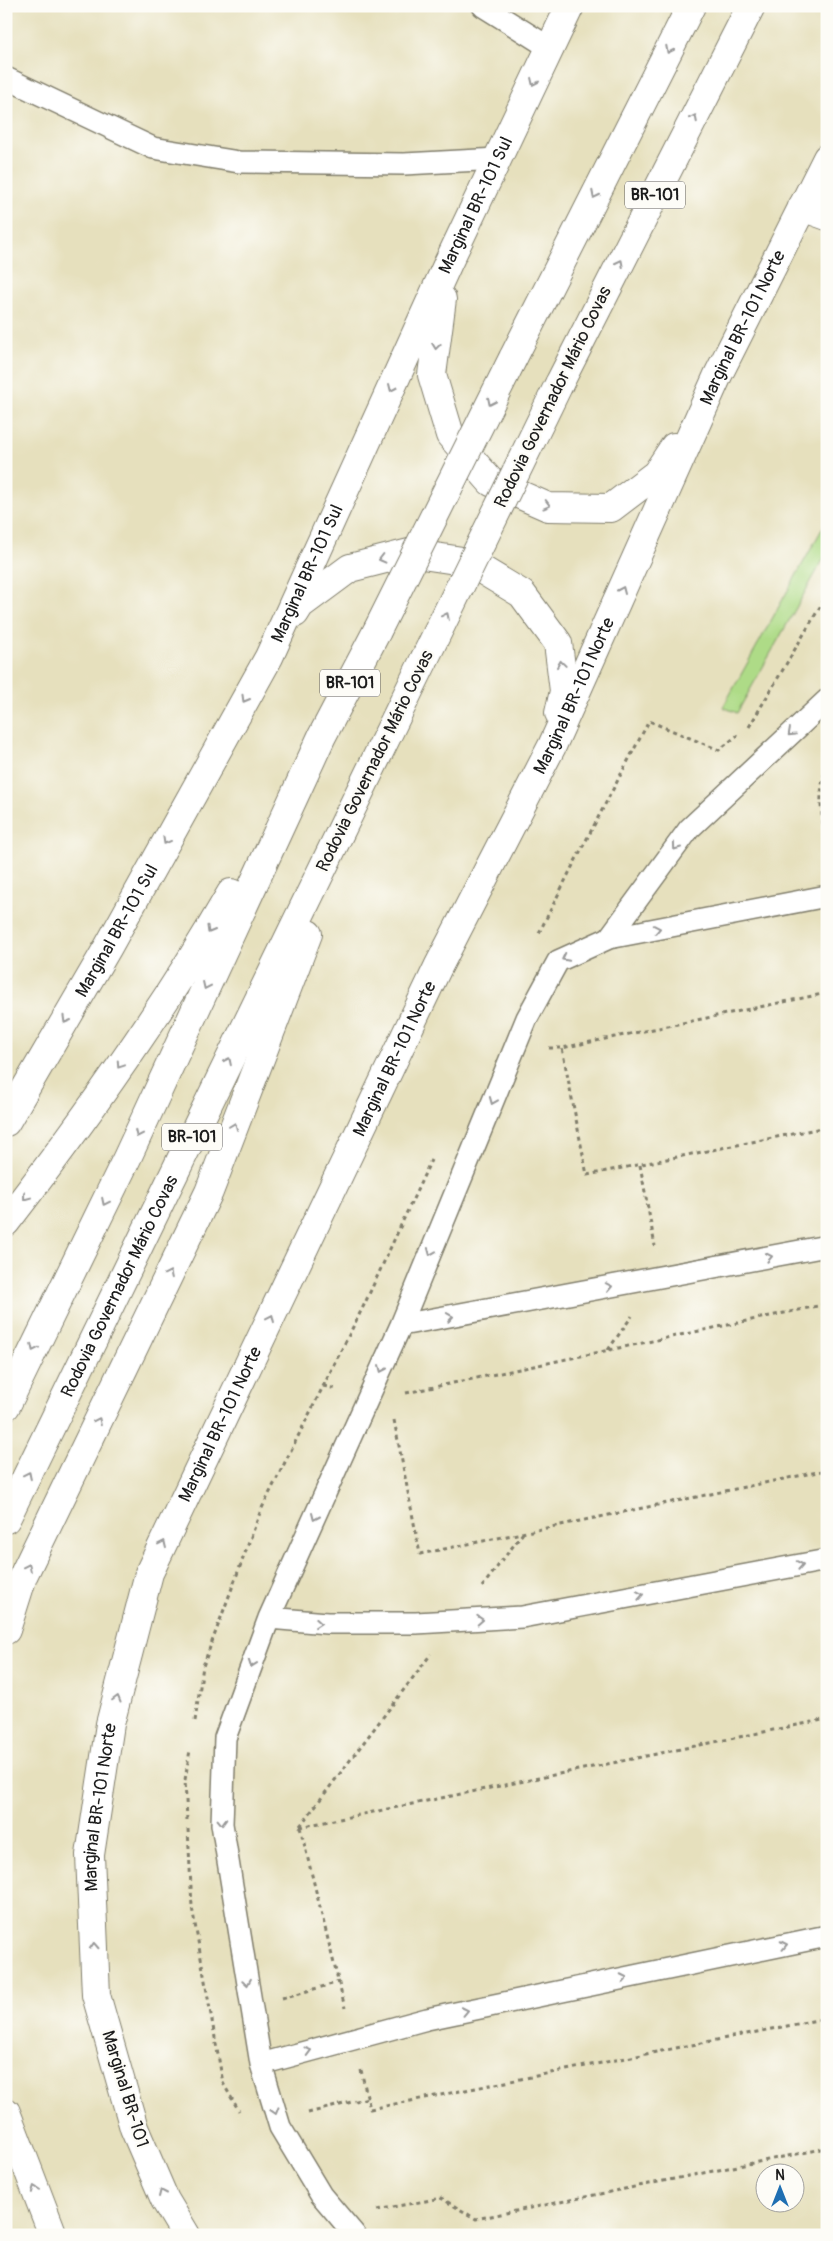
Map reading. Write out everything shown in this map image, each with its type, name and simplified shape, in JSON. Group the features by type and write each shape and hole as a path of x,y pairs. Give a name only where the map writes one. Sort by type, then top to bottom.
{"main road":[{"name":"Marginal BR-101 Sul","path":"6,1122 108,947 269,657 448,263 570,6"},
{"name":"BR-101","path":"6,1406 126,1158 322,736 377,631 691,6"},
{"name":"Rodovia Governador Mário Covas","path":"6,1519 559,384 751,6"},
{"name":"Marginal BR-101 Norte","path":"96,1995 90,1855 110,1724 149,1573 438,967 552,746 718,376 814,212 827,158"},
{"path":"448,263 432,376 450,435 492,482 548,507 611,508 656,474 687,429 718,376"},
{"path":"269,657 300,604 350,568 409,553 469,562 522,594 558,643 564,690 552,746"},
{"path":"6,1222 68,1141 199,948 322,736"},
{"path":"6,1630 23,1576 209,1192 377,756"},
{"name":"Marginal BR-101","path":"96,1995 134,2128 164,2200 186,2235"},
{"path":"6,2112 53,2235"}],"lane":[{"path":"483,6 550,48"},
{"path":"6,78 152,148 239,162 404,164 498,158"},
{"path":"609,938 689,829 827,700"},
{"path":"356,2235 321,2195 280,2127 261,2064 222,1824 225,1738 269,1618 402,1325 527,1018 558,960 609,938 827,896"},
{"path":"402,1325 827,1246"},
{"path":"269,1618 327,1624 456,1622 522,1617 827,1560"},
{"path":"261,2064 427,2019 827,1936"}],"path":[{"path":"827,765 821,782 820,806 827,844"},
{"path":"827,993 562,1048 587,1175 827,1127"},
{"path":"399,1394 827,1304"},
{"path":"393,1415 420,1554 827,1470"},
{"path":"523,1533 300,1827 827,1718"},
{"path":"307,2120 306,2113 368,2098"},
{"path":"376,2211 441,2198 476,2219 827,2148"}],"green space":[{"path":"827,520 827,553 737,713 723,707"},
{"path":"6,2213 15,2235 6,2235"}]}
